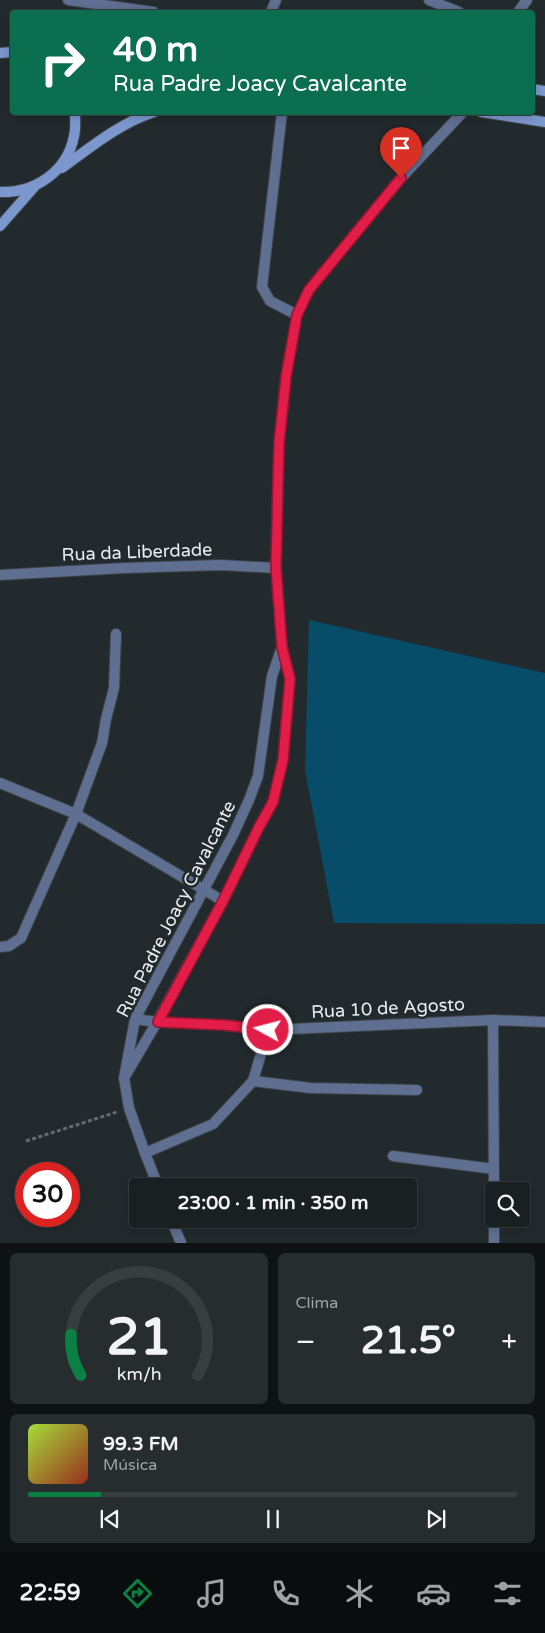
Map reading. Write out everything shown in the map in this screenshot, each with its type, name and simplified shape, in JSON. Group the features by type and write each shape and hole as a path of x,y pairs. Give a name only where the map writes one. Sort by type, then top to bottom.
{"main road":[{"path":"53,174 67,157 74,136 75,115"},
{"path":"0,226 35,186 104,138 144,115"},
{"path":"500,115 545,122"},
{"path":"0,192 14,192 35,186"}],"street":[{"path":"68,0 140,10"},
{"path":"429,0 454,10"},
{"path":"520,10 528,0"},
{"path":"282,115 262,287 270,301 297,315"},
{"name":"Rua Padre Joacy Cavalcante","path":"124,1078 158,1022 223,901 273,802 283,760 290,679 282,647 276,568 279,443 286,377 297,315 314,283 401,178 460,115"},
{"name":"Rua da Liberdade","path":"0,575 221,564 276,568"},
{"path":"0,947 9,946 21,938 76,814 102,743 114,688 116,634"},
{"name":"Rua Padre Joacy Cavalcante","path":"124,1078 135,1019 232,835 258,776 272,676 282,647"},
{"path":"3,786 76,814 223,901"},
{"name":"Rua 10 de Agosto","path":"135,1019 268,1030 493,1020 545,1022"},
{"path":"493,1020 494,1182"},
{"path":"145,1153 213,1124 253,1081 268,1030"},
{"path":"124,1078 130,1108 155,1178"},
{"path":"253,1081 311,1088 418,1090"},
{"path":"393,1156 494,1169"},
{"path":"494,1227 494,1243"},
{"path":"175,1228 181,1243"}],"path":[{"path":"26,1141 130,1108"}],"shaded area":[{"path":"309,620 545,673 545,924 334,923 305,770"}],"route":[{"path":"268,1030 224,1025 158,1022 223,901 273,802 283,760 290,679 282,647 276,568 279,443 286,377 297,315 309,290 401,178"}]}
